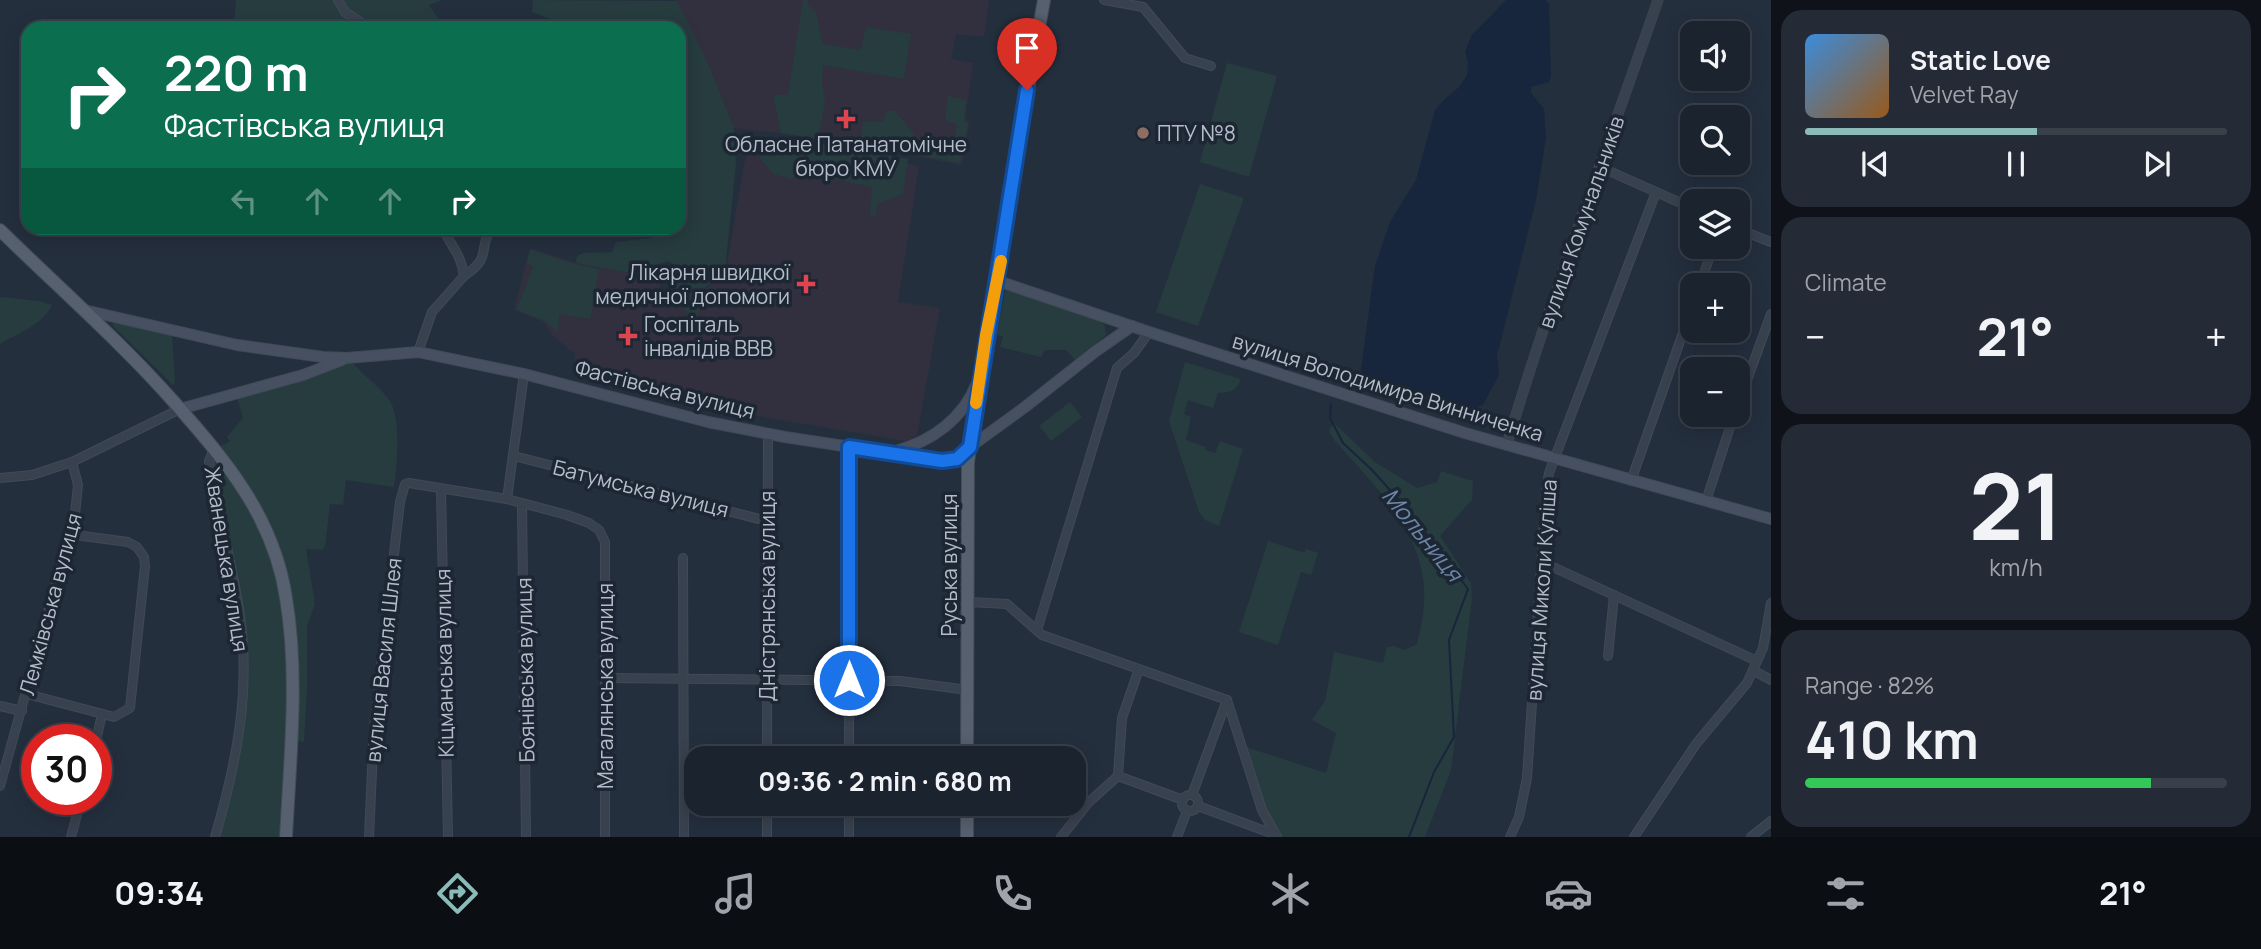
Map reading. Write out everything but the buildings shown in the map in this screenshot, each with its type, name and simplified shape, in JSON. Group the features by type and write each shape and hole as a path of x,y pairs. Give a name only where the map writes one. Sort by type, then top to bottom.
{"main road":[{"name":"Руська вулиця","path":"967,746 970,447 1044,0"},
{"path":"0,230 107,332 180,409 215,447 255,506 279,568 290,629 292,703 286,837"},
{"name":"вулиця Володимира Винниченка","path":"998,281 1149,332 1554,460 1771,519"},
{"name":"Фастівська вулиця","path":"84,310 237,345 324,358 418,352 524,374 697,419 768,434 942,461 957,459 1132,326"},
{"path":"107,332 106,323 112,317"},
{"name":"Фастівська вулиця","path":"180,409 303,375 347,358"},
{"path":"890,453 912,447 941,432 964,407 981,373"},
{"path":"967,816 967,837"}],"street":[{"path":"338,0 345,12 358,21"},
{"path":"1104,0 1143,7 1185,58 1211,66"},
{"name":"вулиця Комунальників","path":"1507,444 1552,298 1601,167 1658,0"},
{"path":"1601,167 1680,202"},
{"name":"вулиця Миколи Куліша","path":"1510,837 1519,817 1527,778 1549,473 1656,191"},
{"path":"1750,234 1771,242"},
{"path":"447,235 463,264 464,276"},
{"path":"418,352 432,312 464,276 478,267 484,257 487,235"},
{"path":"1750,372 1771,314"},
{"path":"1037,630 1117,368 1134,353 1149,332"},
{"path":"1631,481 1680,341"},
{"path":"507,499 524,374"},
{"path":"0,478 32,475 72,462 180,409"},
{"path":"1706,501 1730,427"},
{"name":"Дністрянська вулиця","path":"767,746 768,434"},
{"name":"Жванецька вулиця","path":"215,447 209,460 210,470 240,617 243,680 238,748 215,837"},
{"path":"849,447 849,746"},
{"name":"Батумська вулиця","path":"514,456 767,521"},
{"name":"Лемківська вулиця","path":"0,786 75,514 78,485 72,462"},
{"name":"вулиця Василя Шлея","path":"369,837 374,727 400,502 405,484 441,489"},
{"path":"441,489 507,499 522,504"},
{"name":"Кіцманська вулиця","path":"441,489 449,837"},
{"name":"Магалянська вулиця","path":"522,504 589,523 603,535 605,542 605,837"},
{"name":"Боянівська вулиця","path":"522,504 526,837"},
{"path":"27,694 114,717 130,708 144,557 137,547 128,542 68,534"},
{"path":"683,558 684,837"},
{"path":"1542,562 1757,661"},
{"path":"1608,656 1614,595"},
{"path":"969,602 1007,604 1042,635 1227,700"},
{"path":"1634,837 1696,744 1747,683 1763,648 1771,603"},
{"path":"1061,837 1089,802 1118,776 1122,718 1139,669"},
{"path":"1754,671 1771,680"},
{"path":"605,678 900,681 968,690"},
{"path":"1192,795 1227,700"},
{"path":"1227,700 1262,810 1276,836"},
{"path":"0,706 22,711"},
{"path":"100,724 102,714"},
{"path":"1118,776 1183,800"},
{"path":"1187,811 1183,807 1186,796 1192,795 1197,799 1198,806"},
{"path":"1198,806 1276,836"},
{"path":"1187,811 1198,806"},
{"path":"1177,837 1187,811"},
{"path":"71,837 77,815"},
{"path":"767,816 767,837"},
{"path":"849,816 849,837"},
{"path":"1751,837 1771,821"}],"shaded area":[{"path":"675,0 989,0 984,37 956,34 951,59 973,63 965,119 969,123 962,165 827,139 734,128 708,63"},
{"name":"Лікарня швидкої медичної допомоги","path":"749,136 919,166 898,302 940,308 917,435 907,441 716,409 644,394 574,373 575,354 553,336 544,322 514,310 530,248 576,263 657,278 660,265 701,272 698,296 726,271","holes":["574,264 599,269 560,314 557,331 545,321 516,310 533,267","663,267 681,270 677,294 671,292 668,301 658,298"]}],"green space":[{"path":"236,0 442,0 429,5 440,21 364,21 360,18 357,21 234,21"},
{"path":"533,0 677,1 708,63 734,128 736,164 725,270 703,290 697,317 688,315 675,294 675,265 668,261 659,264 657,278 576,263 577,256 583,253 612,252 616,242 651,238 652,235 686,235 686,21 556,21 532,12"},
{"path":"803,0 808,0 808,5 816,12 823,44 861,50 866,27 911,34 904,79 823,65 825,102 818,139 781,133 773,95 788,95"},
{"path":"1227,63 1277,76 1249,177 1200,162"},
{"path":"948,96 966,100 964,120 968,124 960,163 860,144 863,122 883,122 887,111 895,111 918,140 953,147 957,124 945,120"},
{"path":"782,137 908,159 903,194 877,204 876,216 870,215 872,187 800,172 792,179 773,174 759,157 764,143"},
{"path":"1200,184 1244,198 1198,326 1156,312"},
{"path":"530,249 574,264 599,269 590,319 560,314 557,332 545,321 516,310 533,267 527,261"},
{"path":"1007,290 1101,321 1106,335 1075,360 1066,350 1045,350 1041,357 1000,347 1003,336 997,335"},
{"path":"0,297 52,305 37,323 0,344"},
{"path":"113,321 172,335 173,385 113,326"},
{"path":"348,358 387,396 393,409 397,442 394,487 346,480 343,505 330,504 325,546 322,550 306,549 315,604 307,626 304,742 291,740 286,837 215,837 238,748 243,651 210,469 215,447 230,441 227,437 243,418 236,394"},
{"path":"1185,362 1241,379 1237,387 1218,393 1213,408 1188,400 1184,414 1191,417 1186,440 1215,453 1220,441 1243,449 1219,526 1205,520 1199,512 1169,421"},
{"path":"1070,402 1082,417 1051,441 1039,426"},
{"path":"1335,424 1375,462 1417,488 1437,482 1441,471 1473,481 1472,500 1440,536 1471,583 1472,598 1451,770 1425,837 1280,837 1265,809 1246,747 1326,773 1336,733 1312,720 1325,701 1334,652 1383,663 1387,647 1394,646 1404,650 1417,644 1424,601 1423,577 1417,555 1408,534 1382,494 1329,432"},
{"path":"1268,541 1305,553 1306,549 1318,553 1311,575 1301,572 1278,645 1239,632"}],"water":[{"path":"1506,0 1545,0 1549,4 1551,76 1549,82 1531,87 1531,93 1544,109 1546,138 1536,200 1497,356 1499,375 1483,405 1472,408 1363,379 1361,369 1375,266 1390,222 1416,180 1435,110 1459,87 1467,75 1465,51 1472,35"}],"waterway":[{"name":"Мольниця","path":"1331,404 1330,418 1343,443 1409,511 1468,589 1449,640 1454,737 1434,772 1409,837"}],"slow traffic":[{"path":"976,403 1001,261"}],"place":[{"name":"Обласне Патанатомічне бюро КМУ","path":"846,119"},
{"name":"ПТУ №8","path":"1143,133"},
{"name":"Лікарня швидкої медичної допомоги","path":"806,284"},
{"name":"Госпіталь інвалідів ВВВ","path":"628,336"}],"route":[{"path":"849,680 849,447 942,461 957,459 970,447 986,335 1016,173 1027,90"}]}
